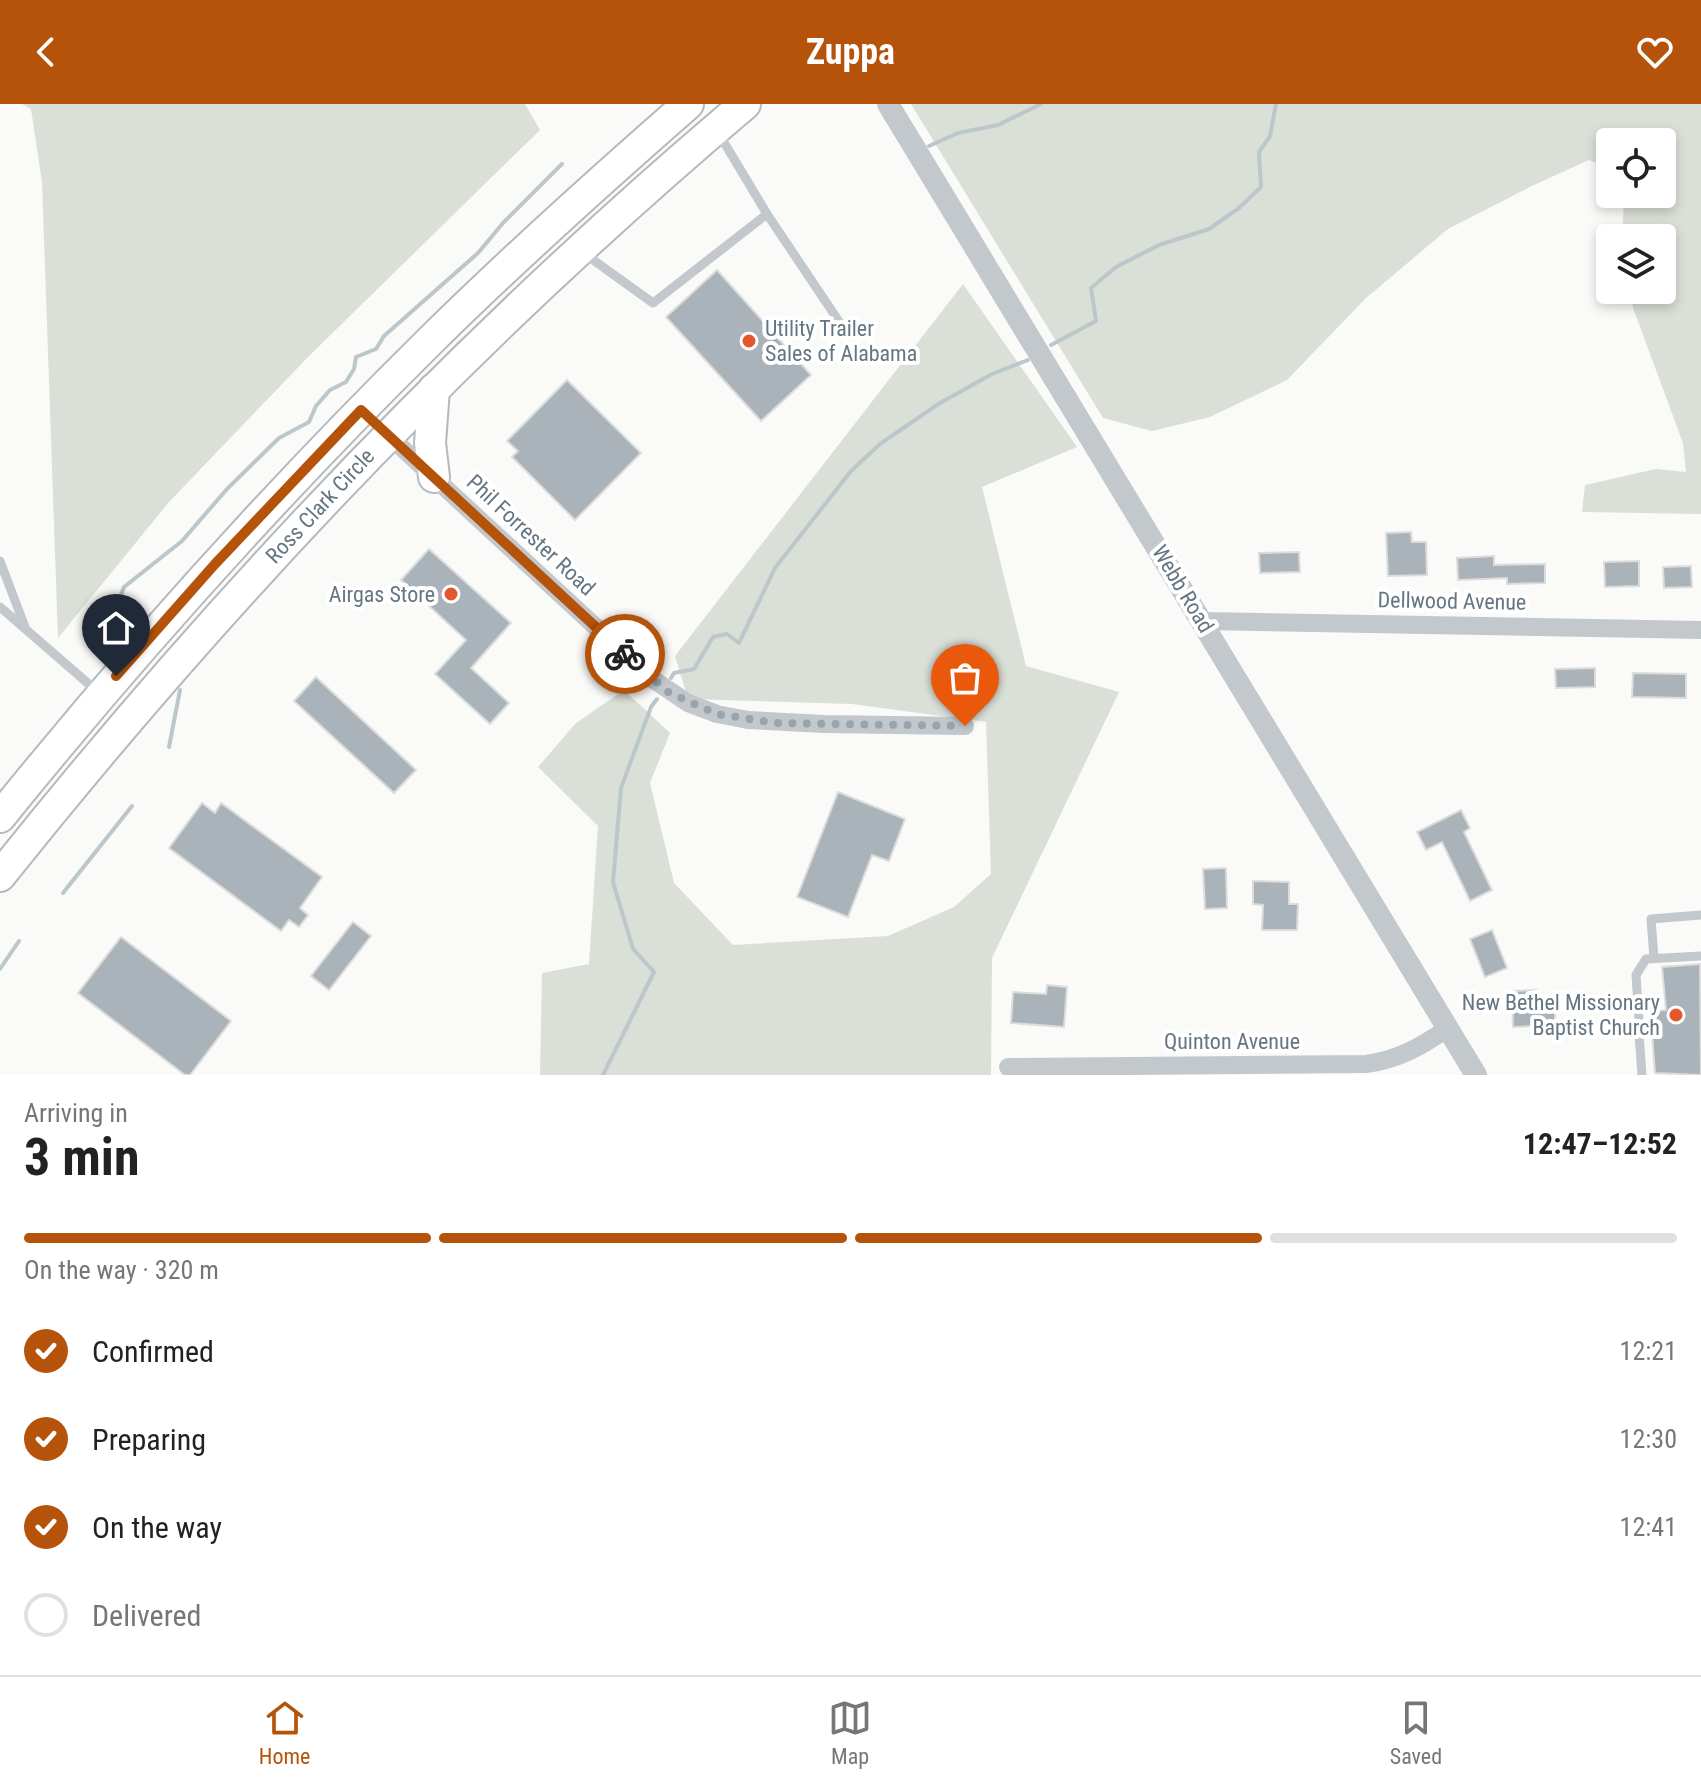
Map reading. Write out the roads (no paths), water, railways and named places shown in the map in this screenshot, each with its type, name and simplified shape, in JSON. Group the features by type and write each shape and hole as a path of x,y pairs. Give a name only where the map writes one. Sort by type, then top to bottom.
{"highway":[{"name":"Ross Clark Circle","path":"0,817 147,641 252,524 361,410 507,268 688,104"},
{"path":"698,104 715,129"},
{"name":"Ross Clark Circle","path":"0,876 174,665 388,435 579,250 745,104"},
{"path":"434,389 430,429 434,477"},
{"path":"361,410 388,435"},
{"path":"147,641 174,665"}],"street":[{"name":"Webb Road","path":"888,104 1476,1075"},
{"name":"Phil Forrester Road","path":"388,435 651,678 688,703 717,714 775,723 965,726"},
{"name":"Dellwood Avenue","path":"1203,621 1701,630"},
{"name":"Quinton Avenue","path":"1008,1067 1102,1070 1366,1064 1410,1053 1448,1028"}],"lane":[{"path":"715,129 842,326"},
{"path":"579,250 653,303 767,214"},
{"path":"0,561 27,630"},
{"path":"0,607 101,694"},
{"path":"1654,958 1651,919 1701,915"},
{"path":"1639,1021 1636,975 1646,959 1701,956"},
{"path":"1639,1034 1642,1075"}],"waterway":[{"path":"929,146 958,133 998,125 1041,104"},
{"path":"1051,345 1096,321 1091,288 1116,267 1159,245 1209,229 1239,208 1261,187 1259,152 1270,136 1276,104"},
{"path":"105,636 124,587 182,541 227,489 279,438 309,422 316,406 330,390 346,382 354,369 356,357 376,349 384,336 478,253 503,223 562,164"},
{"path":"671,678 674,673 694,669 713,637 727,634 739,643 775,568 851,471 880,444 940,403 992,374 1028,360"},
{"path":"169,747 180,690"},
{"path":"603,1075 654,972 633,949 613,882 621,788 651,707 657,699"},
{"path":"63,893 132,806"},
{"path":"0,969 19,941"}],"place":[{"name":"Utility Trailer Sales of Alabama","path":"749,341"},
{"name":"Airgas Store","path":"451,594"},
{"name":"New Bethel Missionary Baptist Church","path":"1676,1015"}]}
